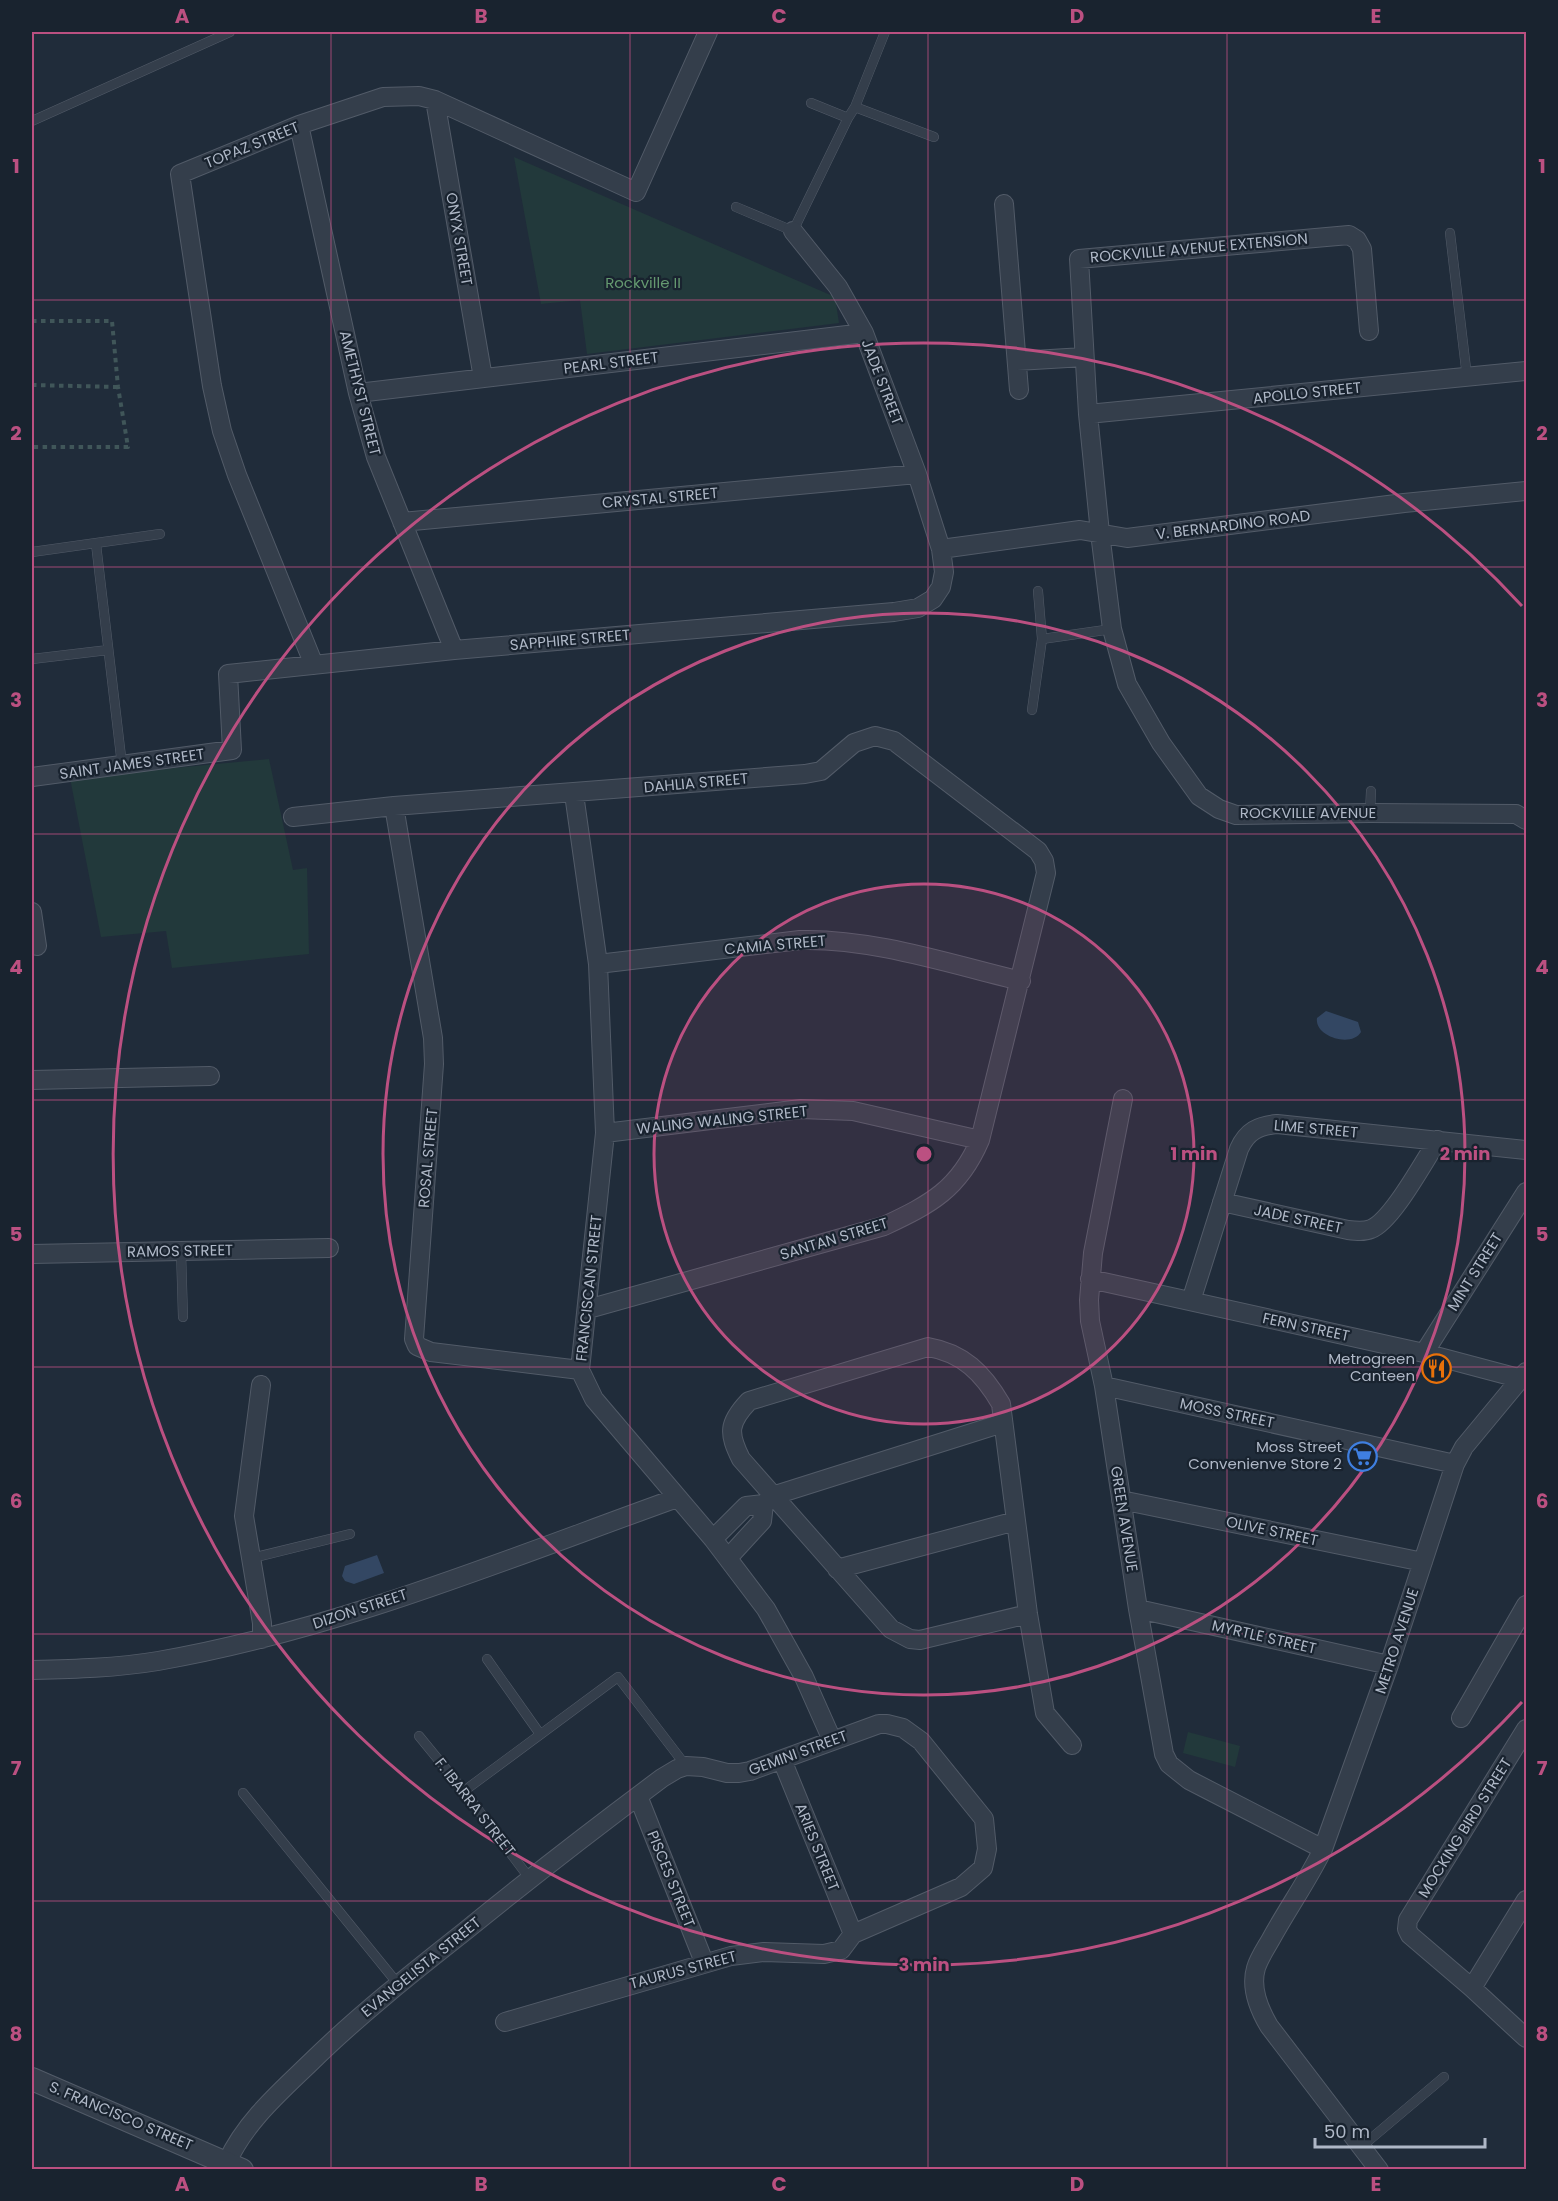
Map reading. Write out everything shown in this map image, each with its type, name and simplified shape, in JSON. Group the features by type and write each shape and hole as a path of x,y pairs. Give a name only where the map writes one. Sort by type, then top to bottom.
{"street":[{"name":"TOPAZ STREET","path":"314,665 237,475 222,430 212,386 180,174 299,125 383,98 419,96 435,100 636,192 708,32"},
{"name":"ONYX STREET","path":"435,100 483,378"},
{"name":"AMETHYST STREET","path":"299,125 358,393 376,457 454,650"},
{"path":"1004,204 1019,390"},
{"name":"JADE STREET","path":"793,231 838,287 864,333 917,474 941,549"},
{"name":"ROCKVILLE AVENUE EXTENSION","path":"1100,533 1088,414 1079,259 1349,235 1357,240 1362,249 1369,331"},
{"name":"PEARL STREET","path":"358,393 864,333"},
{"path":"1017,361 1084,357"},
{"name":"APOLLO STREET","path":"1088,414 1527,371"},
{"name":"CRYSTAL STREET","path":"402,522 917,474"},
{"name":"V. BERNARDINO ROAD","path":"941,549 1080,530 1127,538 1404,503 1527,491"},
{"name":"ROCKVILLE AVENUE","path":"1100,533 1112,628 1127,684 1161,743 1199,796 1220,809 1236,815 1516,814 1527,820"},
{"name":"SAPPHIRE STREET","path":"232,750 228,674 454,650 894,612 918,608 933,599 941,587 944,572 941,549"},
{"name":"DAHLIA STREET","path":"293,817 394,806 574,794 821,771 854,743 875,736 894,741 1038,851 1044,861"},
{"name":"SAINT JAMES STREET","path":"32,777 232,750"},
{"name":"FRANCISCAN STREET","path":"574,794 598,964 605,1133 580,1370 594,1399 728,1558 766,1609 787,1643 832,1740"},
{"name":"ROSAL STREET","path":"394,806 433,1038 434,1064 414,1339 417,1346 431,1352 580,1370"},
{"name":"SANTAN STREET","path":"588,1309 884,1226 925,1207 950,1186 970,1164 981,1140 1046,873 1044,861"},
{"path":"32,912 37,946"},
{"name":"CAMIA STREET","path":"598,964 800,940 827,939 856,942 1021,981"},
{"path":"32,1080 210,1076"},
{"name":"GREEN AVENUE","path":"1124,1099 1097,1230 1090,1279 1090,1322 1104,1386 1160,1740 1169,1764 1189,1780 1323,1849"},
{"name":"WALING WALING STREET","path":"605,1133 801,1109 826,1109 853,1111 981,1140"},
{"name":"LIME STREET","path":"1191,1301 1244,1138 1252,1130 1262,1125 1277,1124 1527,1150"},
{"name":"JADE STREET","path":"1222,1202 1361,1232 1371,1229 1388,1216 1438,1140"},
{"name":"MINT STREET","path":"1424,1353 1527,1192"},
{"name":"RAMOS STREET","path":"32,1254 329,1248"},
{"name":"FERN STREET","path":"1090,1279 1524,1375"},
{"path":"1028,1614 920,1640 910,1639 891,1629 837,1569 768,1500 741,1460 732,1442 732,1425 739,1411 749,1401 928,1347 946,1350 972,1365 991,1386 1000,1404 1028,1614 1045,1713 1072,1745"},
{"name":"METRO AVENUE","path":"1379,2169 1269,2026 1259,2008 1255,1988 1256,1969 1281,1920 1312,1872 1323,1849 1389,1665 1455,1464 1464,1447 1524,1375"},
{"path":"261,1384 244,1516 252,1558 262,1639"},
{"name":"MOSS STREET","path":"1104,1386 1455,1464"},
{"path":"712,1539 746,1506 1003,1423"},
{"name":"DIZON STREET","path":"32,1670 102,1668 158,1661 262,1639 369,1608 677,1498"},
{"path":"728,1558 762,1521 768,1500"},
{"name":"OLIVE STREET","path":"1121,1500 1423,1562"},
{"path":"837,1569 1016,1521"},
{"path":"1461,1718 1519,1634 1527,1605"},
{"name":"MYRTLE STREET","path":"1138,1609 1389,1665"},
{"name":"GEMINI STREET","path":"686,1766 739,1773 782,1760 879,1724 894,1725"},
{"name":"TAURUS STREET","path":"505,2022 704,1962 753,1953 814,1954 841,1950 853,1934 961,1887 983,1868 987,1849 984,1819 921,1741 909,1731 894,1725"},
{"name":"MOCKING BIRD STREET","path":"1472,1988 1410,1935 1407,1929 1408,1920 1527,1729"},
{"name":"ARIES STREET","path":"782,1760 853,1934"},
{"path":"638,1796 669,1773 686,1766"},
{"name":"EVANGELISTA STREET","path":"235,2166 245,2129 337,2037 530,1879 638,1796"},
{"name":"PISCES STREET","path":"638,1796 704,1962"},
{"path":"1527,1900 1472,1988 1527,2038"},
{"name":"S. FRANCISCO STREET","path":"32,2079 235,2166"}],"lane":[{"path":"32,121 230,32"},
{"path":"736,207 793,231 855,107 885,32"},
{"path":"811,104 848,118"},
{"path":"855,107 934,137"},
{"path":"1450,233 1467,377"},
{"path":"32,552 160,534"},
{"path":"96,544 122,765"},
{"path":"1032,710 1042,639 1038,591"},
{"path":"1042,639 1112,628"},
{"path":"32,660 108,650"},
{"path":"1370,813 1371,791"},
{"path":"181,1251 183,1317"},
{"path":"252,1558 350,1534"},
{"path":"487,1659 540,1734"},
{"path":"464,1791 618,1677 686,1766"},
{"name":"F. IBARRA STREET","path":"419,1736 464,1791 530,1879"},
{"path":"243,1793 399,1984"},
{"path":"1361,2147 1444,2077"}],"path":[{"path":"32,321 112,321 118,387 128,447 32,447"},
{"path":"32,385 118,387"}],"green space":[{"name":"Rockville II","path":"514,157 835,297 839,323 587,354 580,300 541,304"},
{"path":"269,759 293,870 307,868 309,954 172,968 166,931 101,937 70,778"},
{"path":"1188,1732 1240,1746 1235,1767 1183,1753"}],"water":[{"path":"1326,1011 1358,1022 1361,1032 1356,1037 1342,1040 1327,1035 1318,1025 1317,1018"},
{"path":"377,1555 384,1573 354,1584 345,1581 342,1576 345,1566"}],"place":[{"name":"Metrogreen Canteen","path":"1436,1368"},
{"name":"Moss Street Convenienve Store 2","path":"1363,1456"}]}
